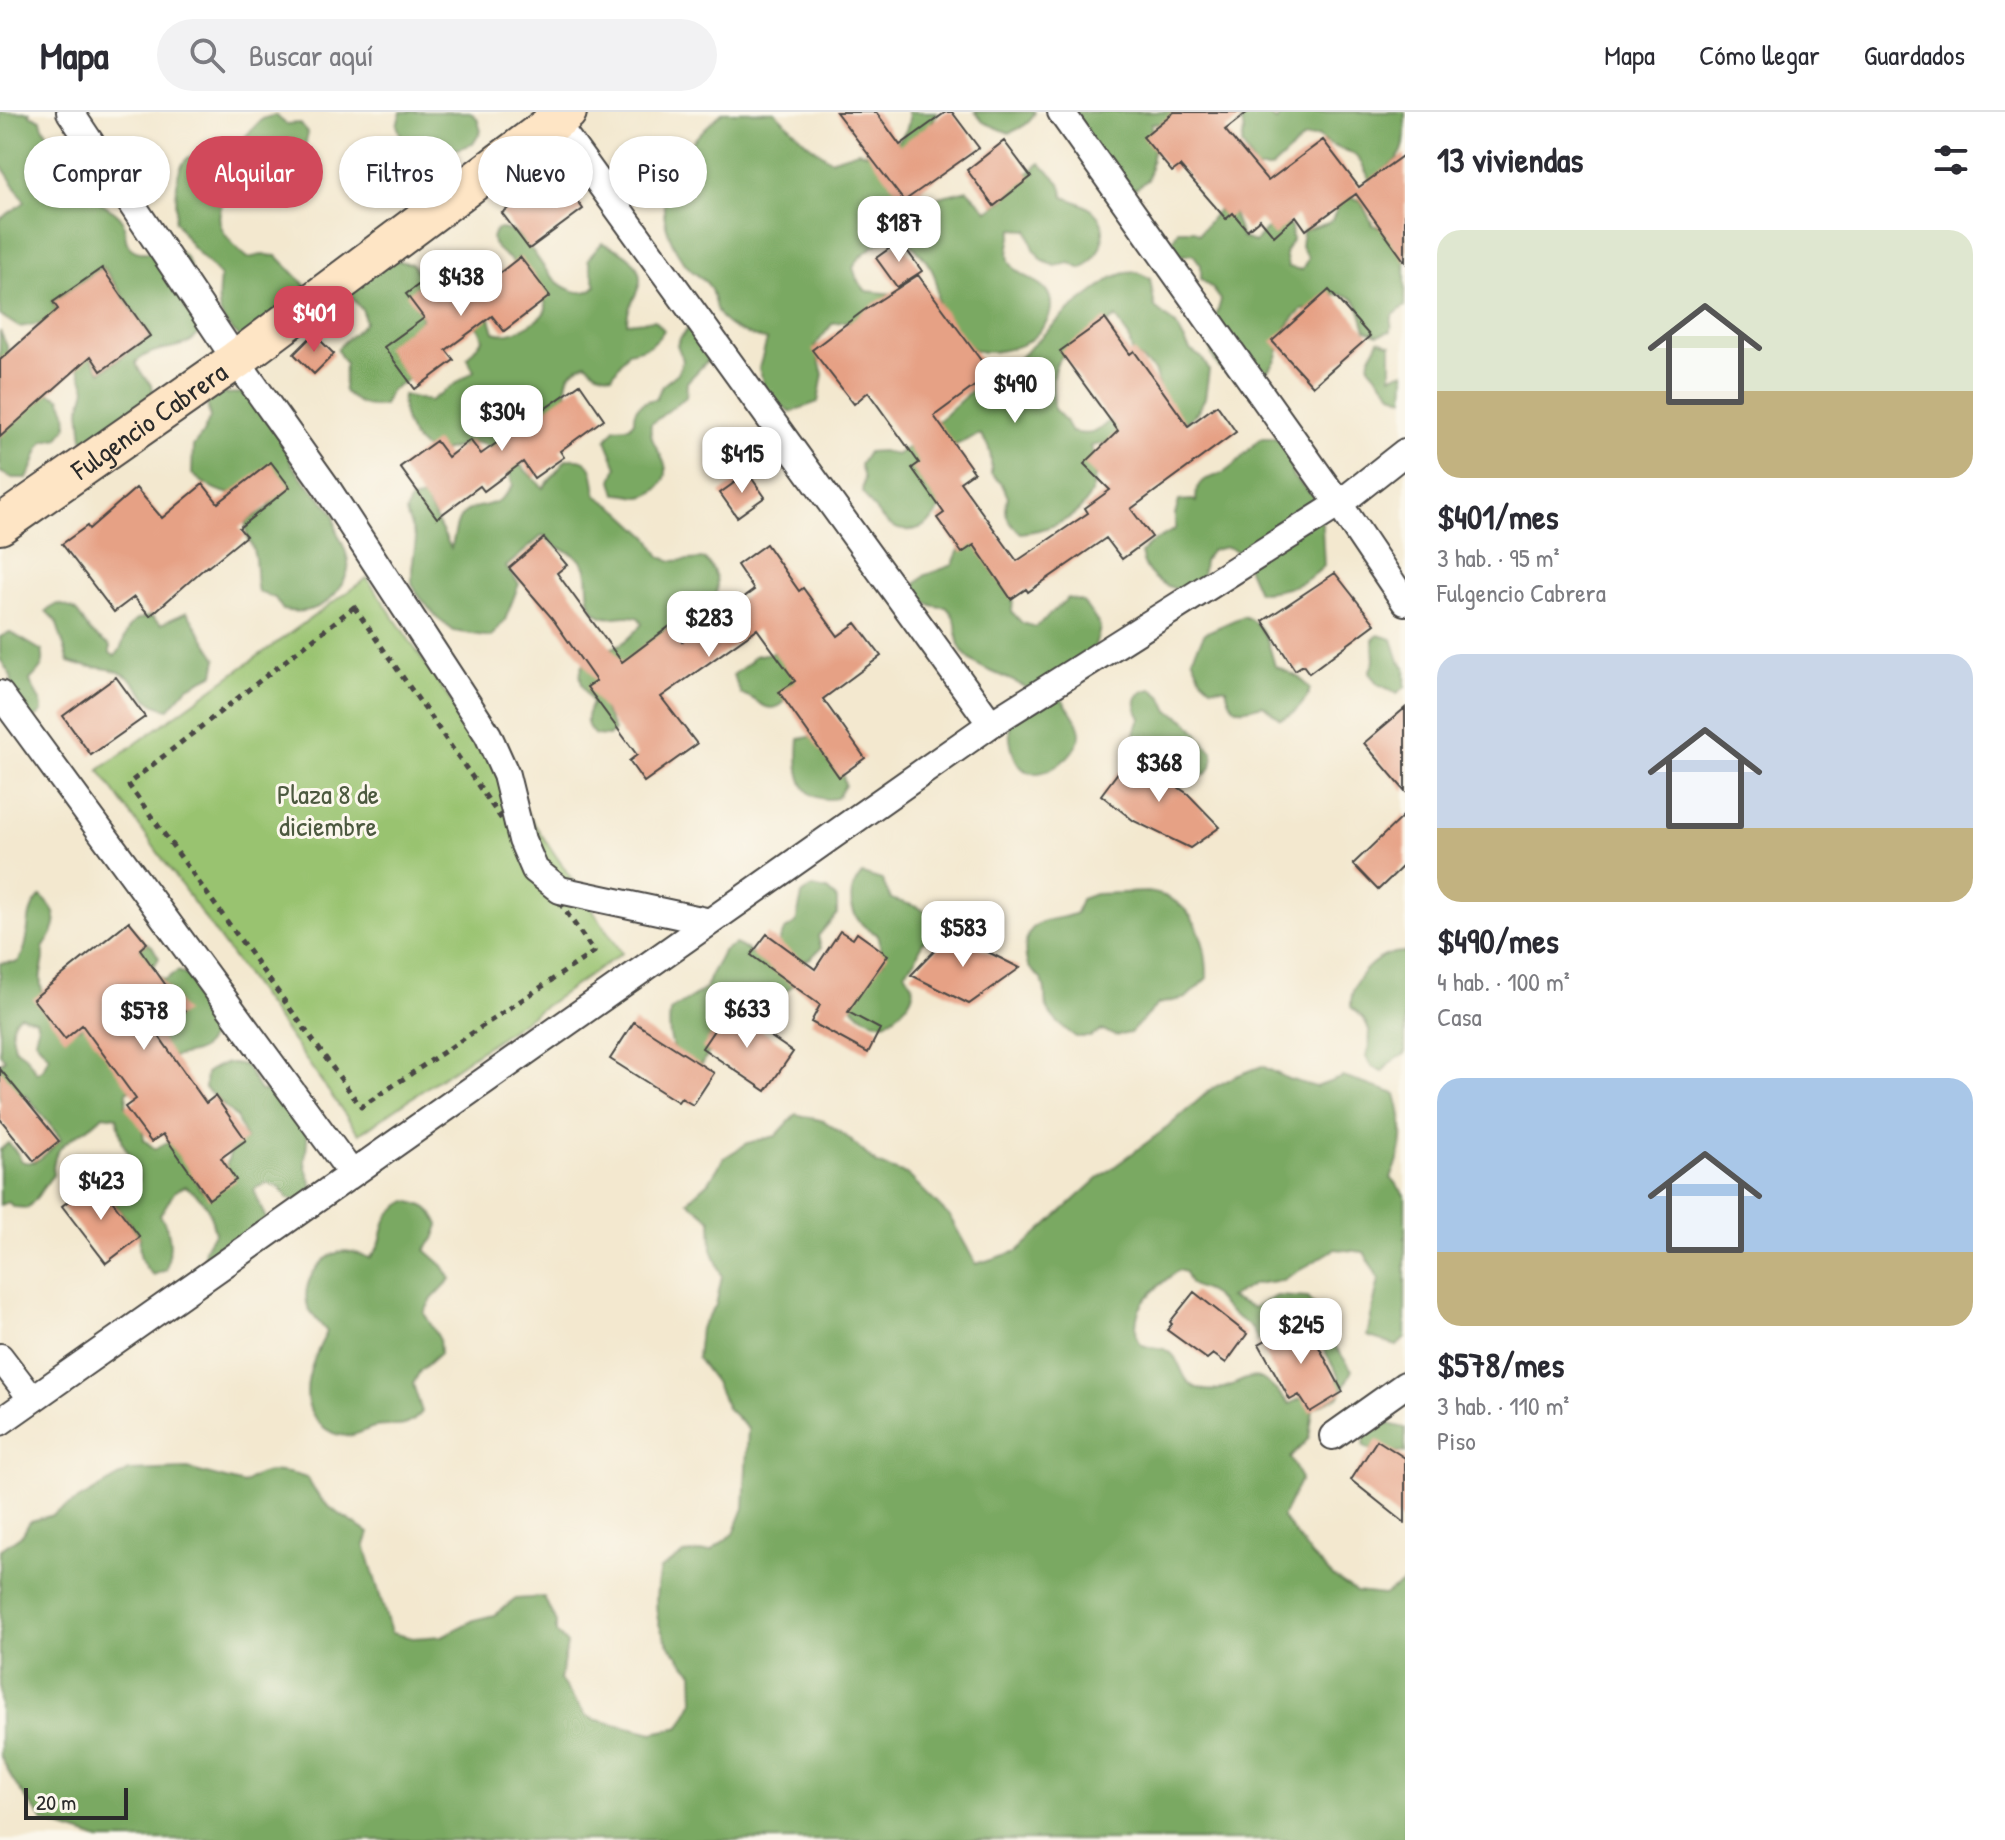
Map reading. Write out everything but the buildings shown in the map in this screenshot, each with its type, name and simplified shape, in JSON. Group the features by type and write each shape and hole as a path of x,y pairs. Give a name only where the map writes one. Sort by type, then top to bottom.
{"main road":[{"name":"Fulgencio Cabrera","path":"0,525 236,360 556,115"}],"street":[{"path":"70,112 236,360 325,485 488,735 506,775 522,840 535,870 560,890 710,922"},
{"path":"1061,112 1405,602"},
{"path":"556,115 991,724"},
{"path":"0,1422 991,724 1339,504 1405,452"},
{"path":"0,694 352,1174"},
{"path":"0,1357 32,1399"},
{"path":"1333,1436 1405,1385"}],"path":[{"path":"354,607 594,952 361,1107 128,784 354,607"}],"green space":[{"path":"0,112 30,112 30,115 41,120 50,136 24,136 24,200 0,163"},
{"path":"401,112 470,112 477,118 481,131 473,144 462,147 462,136 401,136 397,125"},
{"path":"723,112 775,112 830,160 858,151 878,156 901,138 908,126 908,112 937,112 902,190 903,205 914,212 939,197 967,190 988,211 1040,163 1060,183 1064,197 1089,208 1101,222 1100,248 1082,269 1070,263 1055,266 1043,261 1034,249 1028,230 1013,229 1009,260 1019,273 1046,291 1050,298 1050,313 1043,327 1027,342 1008,349 985,352 973,349 945,315 938,303 934,275 915,248 898,235 878,243 862,255 853,267 857,280 866,291 895,294 862,325 849,321 833,323 815,346 823,374 818,402 791,412 767,397 759,368 767,340 724,322 709,286 683,261 666,224 664,208 707,208 707,136 698,136"},
{"path":"975,112 1035,112 1028,123 1009,133 983,122"},
{"path":"1058,112 1202,112 1164,124 1151,123 1153,151 1148,180 1136,188 1123,191"},
{"path":"1239,112 1264,112 1276,121 1283,112 1405,112 1403,148 1396,160 1370,181 1353,153 1334,147 1318,136 1304,138 1271,169 1256,169 1242,144 1244,131"},
{"path":"275,115 286,124 300,123 307,136 246,136 262,119"},
{"path":"186,160 186,208 220,208 219,217 225,234 248,258 277,256 306,286 242,339 227,325 220,312 220,276 191,245 175,221 181,167"},
{"path":"1346,197 1360,200 1373,225 1405,235 1405,306 1392,316 1391,331 1378,335 1366,330 1358,304 1349,297 1334,294 1330,308 1302,310 1294,318 1269,369 1250,379 1241,379 1223,371 1216,363 1210,343 1221,300 1201,279 1201,265 1193,254 1178,256 1172,243 1178,230 1193,230 1199,234 1217,211 1232,211 1242,238 1255,242 1264,231 1277,223 1291,226 1292,240 1285,253 1288,267 1302,270 1308,258 1301,246 1303,231 1331,222"},
{"path":"24,203 24,208 108,208 122,220 131,248 141,252 173,250 181,253 190,266 189,292 184,308 203,325 198,335 183,345 155,351 136,362 152,387 154,398 93,448 83,439 80,410 86,389 79,369 39,324 19,327 0,315 0,219","holes":["103,267 151,336 101,372 52,302"]},
{"path":"497,229 515,233 557,281 568,289 580,292 596,286 588,259 602,243 622,252 637,267 640,281 627,323 655,320 664,330 649,346 628,352 612,376 597,372 586,363 575,369 567,380 567,397 550,413 537,408 512,425 505,437 515,459 543,488 566,460 587,463 593,474 596,495 620,511 649,538 660,557 673,561 704,559 715,575 717,587 712,606 680,624 600,689 604,710 614,730 609,736 595,735 587,723 592,703 582,683 581,671 588,659 618,646 642,624 634,616 606,617 595,611 589,599 586,571 576,556 543,535 506,567 519,584 505,620 491,637 454,631 437,618 412,584 416,540 406,513 410,500 424,497 451,548 458,521 466,512 499,500 513,485 501,459 485,445 469,443 441,451 423,447 410,432 403,404 403,395 430,401 474,371 467,358 483,339 480,330 470,322 466,301 443,278 445,265 453,256 461,252 467,254 471,277 493,304 490,318 494,332 517,331 544,313 545,303 538,291 493,244 493,234"},
{"path":"386,258 412,264 420,276 415,304 422,317 417,331 415,375 390,391 384,405 372,406 358,402 344,391 345,363 337,350 365,322 363,311 345,289"},
{"path":"1138,272 1150,279 1155,308 1176,325 1190,350 1202,358 1209,370 1205,398 1197,412 1186,422 1172,419 1154,370 1132,352 1129,338 1116,317 1067,352 1056,365 1053,375 1054,409 1071,432 1093,433 1118,412 1141,423 1106,443 1091,446 1094,482 1081,508 1055,525 1021,533 1007,517 1008,497 1002,484 991,474 990,452 980,434 953,446 939,509 930,522 922,527 902,530 880,516 862,492 864,478 860,465 868,452 882,451 896,455 908,447 913,434 938,421 970,392 1006,371 1066,313 1112,278"},
{"path":"694,322 713,355 687,382 686,397 651,424 653,441 665,465 663,482 646,496 616,494 612,480 617,467 606,440 615,428 629,427 637,408 656,399 662,386 678,373 683,360 677,345"},
{"path":"0,331 7,346 8,361 48,393 60,398 66,411 67,426 59,438 44,441 27,478 12,478 0,472"},
{"path":"1379,340 1391,345 1391,376 1405,371 1404,399 1392,393 1369,366"},
{"path":"245,393 282,440 296,470 332,511 346,551 348,565 345,579 329,600 310,610 283,610 275,598 258,592 255,558 246,532 246,522 269,507 275,494 221,492 192,474 193,446 210,418 207,404 217,394"},
{"path":"1262,438 1276,438 1286,448 1293,477 1314,496 1321,508 1324,566 1294,586 1258,592 1241,553 1227,547 1212,550 1204,561 1202,576 1179,590 1159,581 1146,567 1141,553 1151,543 1175,529 1179,501 1196,502 1196,491 1202,482 1228,470"},
{"path":"980,534 1013,598 1012,612 1022,623 1036,627 1068,598 1083,602 1100,626 1093,649 1070,678 1061,697 1078,725 1078,742 1068,757 1044,772 1028,772 1023,768 1015,757 1011,743 1011,718 1029,690 973,662 960,647 951,613 946,607 926,602 915,585 925,575 953,565 962,545"},
{"name":"Plaza 8 de diciembre","path":"367,578 622,953 359,1134 99,770"},
{"path":"58,604 77,612 90,632 110,646 110,653 115,656 132,623 150,616 161,624 187,612 217,659 214,674 188,687 169,709 160,707 125,675 69,662 56,621 46,611"},
{"path":"1243,616 1262,630 1275,666 1300,678 1310,689 1306,699 1290,715 1280,719 1263,705 1238,709 1231,703 1226,688 1211,687 1201,678 1192,658 1205,633"},
{"path":"10,632 42,651 41,667 30,680 42,712 32,721 6,697 12,683 0,659 0,637"},
{"path":"1378,635 1392,639 1399,661 1405,667 1405,687 1397,693 1378,684 1369,673 1374,661 1373,640"},
{"path":"776,652 802,664 790,695 785,702 772,708 741,694 733,675 754,656"},
{"path":"1153,689 1163,698 1169,711 1190,724 1213,753 1211,768 1204,775 1200,777 1182,751 1172,744 1165,742 1164,749 1152,758 1140,753 1137,748 1135,736 1141,718 1136,699 1142,692"},
{"path":"813,736 842,771 845,785 837,798 814,796 802,782 798,762 799,739"},
{"path":"862,874 882,880 891,899 918,907 941,923 934,937 923,941 915,961 905,971 912,984 912,996 900,1012 884,1023 864,1016 849,1000 884,961 877,934 861,923 853,908 852,891"},
{"path":"812,887 827,890 837,899 837,914 818,936 821,948 811,958 798,964 778,944 784,931 796,923 802,895"},
{"path":"1148,892 1176,902 1194,922 1204,949 1207,978 1186,998 1158,1004 1130,1033 1115,1036 1103,1030 1090,1037 1076,1037 1058,1023 1048,1010 1044,984 1027,962 1025,951 1031,930 1039,923 1076,913 1081,899 1095,894"},
{"path":"41,896 55,915 52,934 43,948 41,981 48,1005 67,1032 95,1018 126,966 147,943 159,958 151,971 165,980 178,971 204,991 213,1011 214,1022 207,1043 199,1050 172,1057 155,1068 127,1092 126,1106 139,1121 144,1140 155,1149 168,1142 182,1149 199,1188 211,1196 224,1172 233,1145 246,1140 236,1117 205,1088 206,1073 226,1064 246,1066 260,1091 277,1094 290,1104 300,1118 307,1135 305,1164 313,1191 302,1201 288,1199 280,1187 267,1183 254,1189 268,1227 209,1273 204,1252 215,1233 213,1224 203,1200 185,1186 175,1191 160,1215 170,1241 166,1270 153,1275 145,1266 140,1253 140,1237 96,1179 104,1168 118,1163 139,1181 138,1167 123,1144 117,1117 103,1115 62,1146 54,1162 53,1175 27,1208 14,1207 8,1202 0,1205 0,1150 8,1143 20,1160 32,1162 61,1139 26,1095 17,1100 0,1100 0,1064 5,1059 0,1053 0,963 18,962 26,944 35,904","holes":["20,1015 36,1020 35,1040 49,1056 43,1069 37,1073 26,1056 15,1048 12,1030 13,1022"]},
{"path":"735,944 794,984 776,996 751,995 738,1000 724,1020 702,1065 692,1062 673,1047 669,1031 670,1011 706,989 723,951"},
{"path":"1405,952 1405,1054 1382,1072 1372,1067 1366,1057 1369,1029 1351,1007 1352,996 1360,977 1375,962 1394,953"},
{"path":"1262,1066 1288,1079 1316,1087 1343,1077 1396,1094 1399,1106 1401,1147 1391,1178 1405,1195 1405,1338 1397,1346 1367,1336 1379,1279 1364,1252 1335,1249 1283,1280 1254,1284 1229,1298 1253,1308 1277,1296 1307,1298 1326,1319 1335,1346 1352,1370 1339,1396 1313,1409 1309,1438 1290,1458 1301,1479 1282,1517 1312,1556 1332,1576 1356,1592 1384,1595 1405,1581 1405,1840 100,1840 44,1822 13,1781 0,1755 0,1550 23,1534 30,1521 50,1516 129,1471 188,1469 244,1484 267,1472 307,1478 326,1504 369,1533 365,1545 391,1633 413,1638 442,1636 474,1620 494,1615 516,1599 544,1597 556,1623 556,1632 567,1644 560,1680 586,1716 653,1733 680,1727 694,1701 693,1672 672,1648 660,1626 656,1601 660,1569 684,1554 711,1551 734,1533 744,1508 748,1429 727,1408 715,1382 697,1358 700,1328 716,1305 722,1276 712,1249 711,1220 688,1201 709,1182 724,1158 748,1143 776,1136 796,1114 824,1121 877,1164 908,1175 950,1217 976,1264 1018,1251 1099,1178 1168,1127 1211,1089","holes":["1178,1270 1185,1272 1193,1286 1208,1291 1230,1313 1249,1326 1257,1341 1305,1315 1340,1378 1290,1404 1269,1384 1256,1377 1216,1390 1192,1385 1172,1354 1143,1345 1136,1332 1138,1314 1149,1295"]},
{"path":"407,1201 427,1208 436,1219 439,1225 434,1239 425,1250 443,1266 451,1279 432,1299 424,1313 439,1338 440,1353 420,1371 413,1384 422,1412 415,1419 404,1425 379,1426 344,1436 336,1434 320,1424 308,1403 308,1378 327,1332 308,1307 309,1282 318,1267 331,1255 343,1251 370,1258 380,1243 389,1215"},
{"path":"1385,1423 1405,1428 1405,1453 1369,1449 1363,1445 1366,1431"}]}
